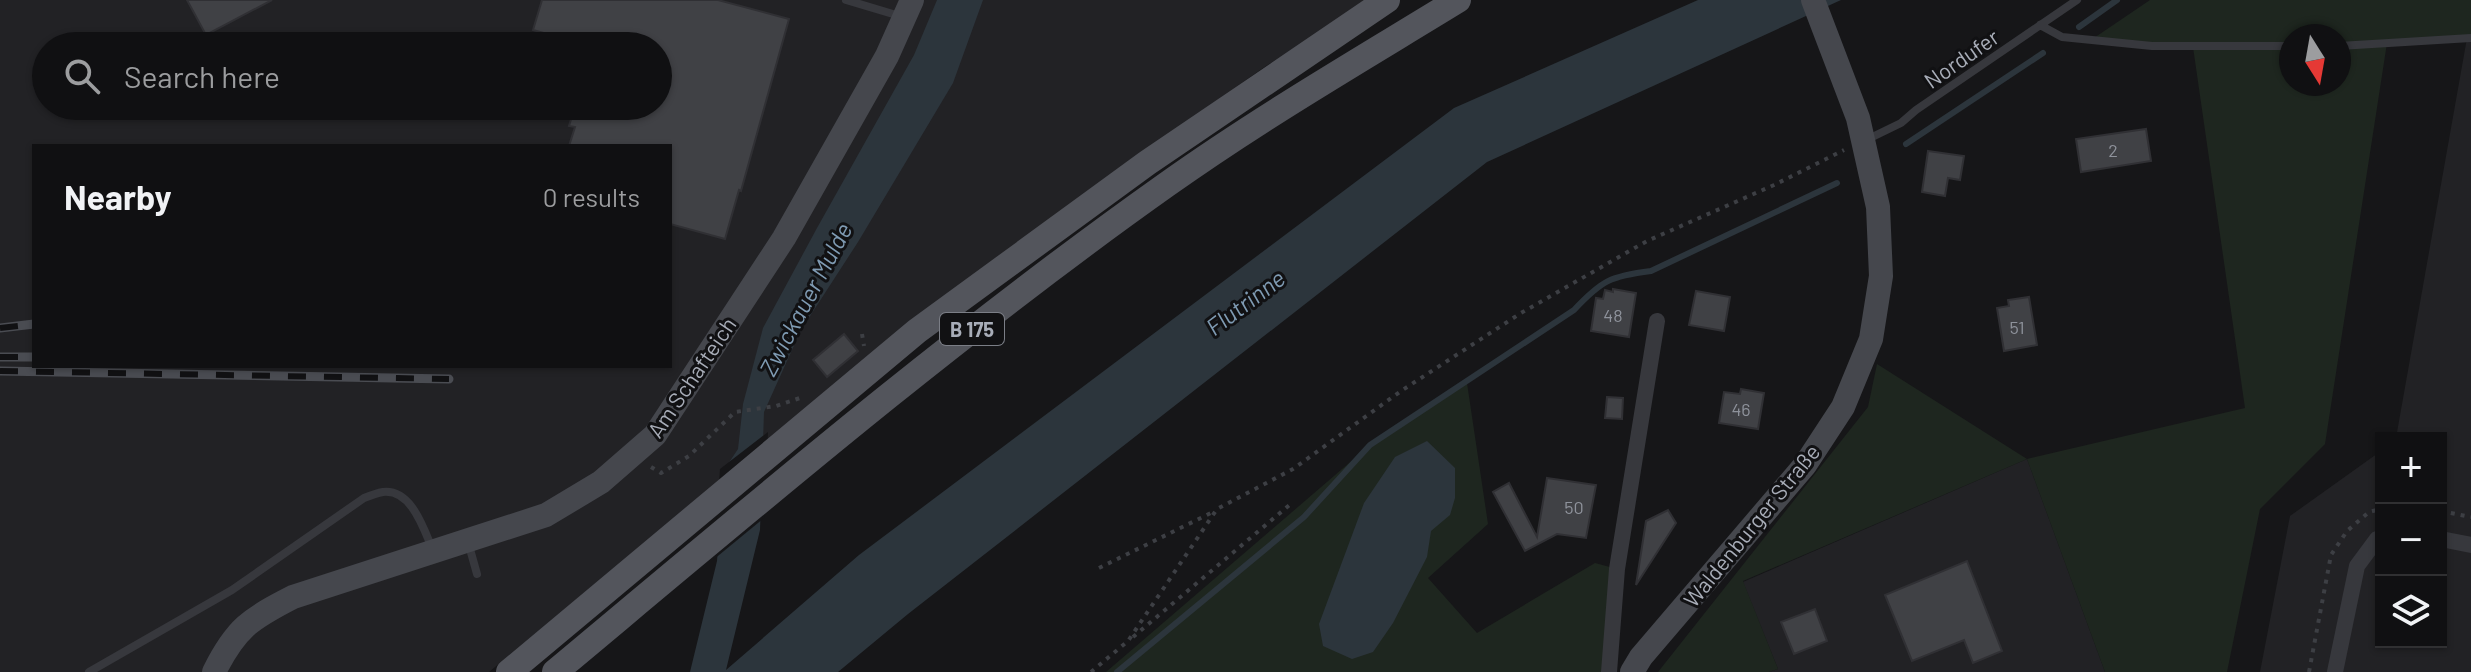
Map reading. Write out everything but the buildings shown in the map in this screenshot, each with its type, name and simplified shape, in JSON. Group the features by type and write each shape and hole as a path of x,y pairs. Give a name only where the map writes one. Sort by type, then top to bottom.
{"main road":[{"name":"B 175","path":"509,672 917,331 1147,163 1387,0"},
{"name":"B 175","path":"555,672 939,354 1166,185 1271,115 1458,0"}],"street":[{"name":"Waldenburger Straße","path":"1632,672 1641,657 1805,465 1843,407 1871,339 1881,276 1878,207 1861,130 1813,0"},
{"name":"Am Schafteich","path":"214,672 232,639 259,615 293,597 546,515 601,482 655,435 784,238 887,56 908,8"},
{"path":"1609,672 1617,569 1657,321"},
{"path":"2447,540 2471,545"},
{"path":"2335,672 2357,566 2375,542"}],"lane":[{"path":"846,0 908,8"},
{"name":"Nordufer","path":"1861,130 1901,123 2077,0"},
{"path":"2040,25 2062,37 2152,46 2279,46"},
{"path":"2351,45 2471,38"},
{"path":"89,672 232,590 364,498 386,491 407,500 434,552"},
{"path":"468,541 477,574"}],"path":[{"path":"1099,568 1293,469 1401,391 1521,313 1647,241 1774,185 1861,130"},
{"path":"632,455 661,473 689,456 735,412 776,406"},
{"path":"1091,672 1293,502"},
{"path":"1128,641 1217,509"},
{"path":"2309,672 2331,555 2347,531 2375,510"},
{"path":"2447,512 2471,517"}],"shaded area":[{"path":"0,0 1370,0 1263,68 1086,192 835,384 489,672 0,672"},
{"path":"2150,0 2471,0 2471,38 2387,43 2325,444 2260,509 2227,672 2105,672 2027,459 2245,408 2193,47 2091,40"},
{"path":"2467,38 2471,38 2471,672 2260,672 2290,516 2375,455 2375,648 2447,648 2447,432 2397,432"},
{"path":"1877,364 2027,459 1743,581 1778,669 1769,672 1658,672 1868,407"},
{"path":"1467,383 1488,524 1428,578 1477,633 1595,563 1617,569 1610,672 1106,672 1370,445"},
{"path":"2027,459 2105,672 1769,672 1778,669 1743,582"}],"water":[{"path":"937,0 983,0 953,83 858,242 801,330 764,412 760,530 726,670 859,555 1454,108 1698,0 1841,0 1487,162 838,672 690,672 717,561 724,470 738,449 743,404 763,328 914,55"},
{"path":"1427,441 1455,468 1455,498 1450,515 1431,531 1427,557 1393,623 1373,652 1352,659 1323,646 1319,624 1364,503 1395,457"}],"pier":[{"path":"768,432 764,518 713,560 720,469"}],"waterway":[{"path":"2079,27 2117,0"},
{"path":"1906,144 2043,53"},
{"path":"1117,672 1304,517 1370,445 1574,310 1600,286 1626,275 1651,271 1837,183"}],"railway":[{"path":"0,328 32,324"},
{"path":"0,357 32,357"},
{"path":"0,371 449,379"}],"water label":[{"name":"Zwickauer Mulde","path":"805,299"},
{"name":"Flutrinne","path":"1245,302"}]}
